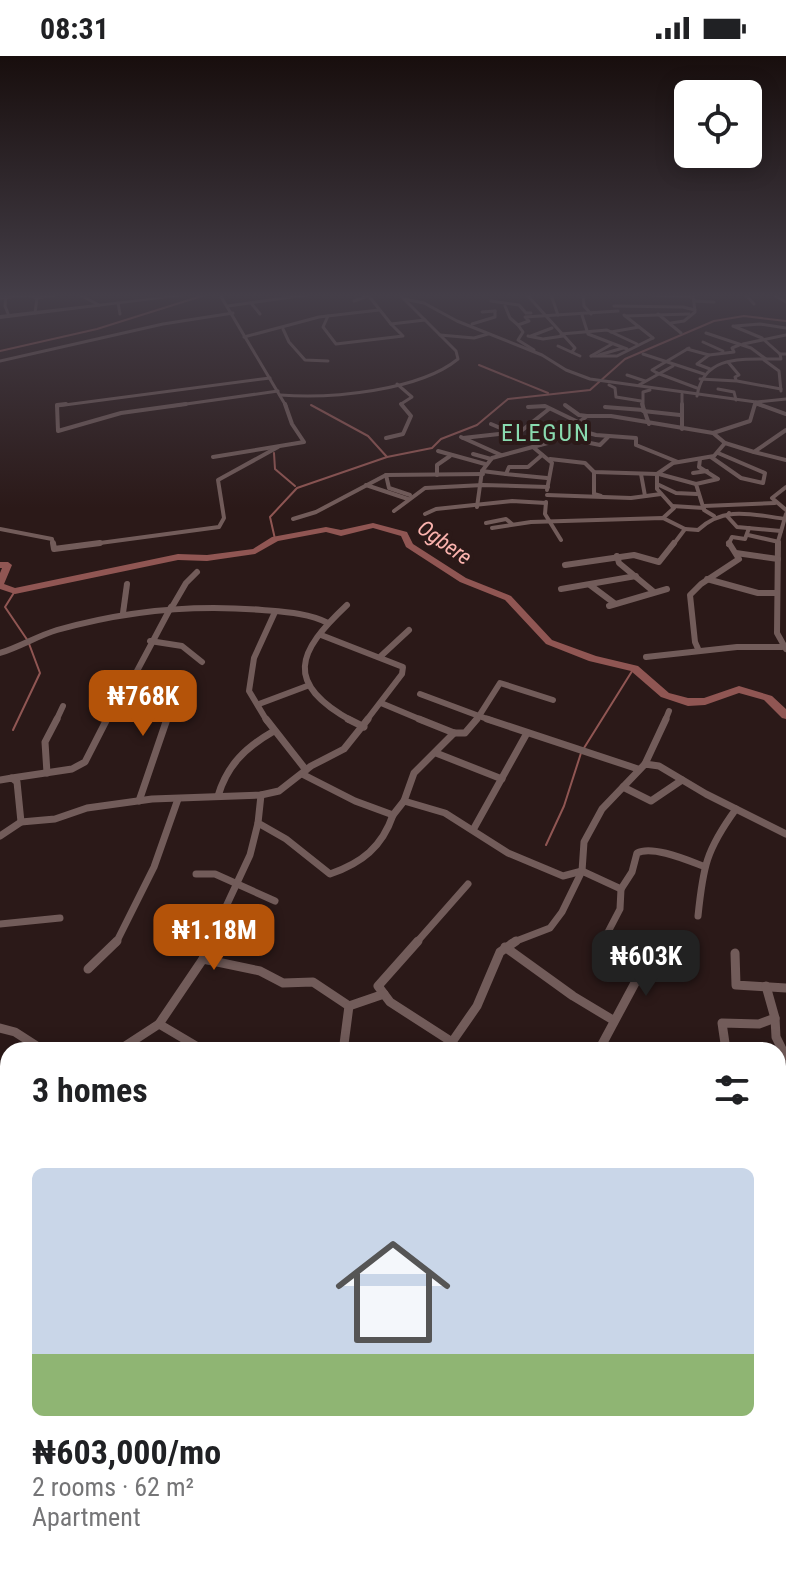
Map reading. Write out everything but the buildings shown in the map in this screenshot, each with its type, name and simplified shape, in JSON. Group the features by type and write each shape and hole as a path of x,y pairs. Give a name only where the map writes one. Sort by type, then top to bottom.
{"street":[{"path":"213,457 304,442 262,366"},
{"path":"270,378 57,405 58,431 111,415 279,393 301,397 397,384 435,375 452,366"},
{"path":"559,366 604,382 615,388 616,397 641,401"},
{"path":"658,366 652,370 673,381 697,388"},
{"path":"675,366 702,376 781,389"},
{"path":"702,366 710,369"},
{"path":"697,396 702,376 718,366"},
{"path":"731,366 739,375 735,377 737,381"},
{"path":"773,366 779,371 778,380 786,406"},
{"path":"639,385 657,373 683,369"},
{"path":"666,377 683,369"},
{"path":"627,375 645,381"},
{"path":"673,381 681,377"},
{"path":"778,380 786,379"},
{"path":"604,382 736,400 784,400"},
{"path":"386,438 403,434 411,416 401,404 412,397 397,384"},
{"path":"718,389 734,392 736,400"},
{"path":"648,421 641,401 643,392 653,390"},
{"path":"682,394 682,429"},
{"path":"756,402 786,414"},
{"path":"648,421 713,433 750,421 756,402"},
{"path":"611,416 603,404 680,417"},
{"path":"565,405 579,415 587,416 648,421 680,417"},
{"path":"528,407 549,409 578,422"},
{"path":"501,455 461,437 513,434 549,409"},
{"path":"627,409 629,420"},
{"path":"477,507 483,485 482,472 491,459 540,446 560,437 587,416"},
{"path":"491,424 540,446"},
{"path":"571,428 608,437 636,438 636,445 678,462"},
{"path":"754,452 786,430"},
{"path":"713,433 724,445 786,460"},
{"path":"560,437 600,445 608,437"},
{"path":"658,474 678,462 711,457 724,445"},
{"path":"0,529 52,539 54,549 219,527 224,518 218,480 254,457 278,447"},
{"path":"533,447 550,459 585,463 594,472 658,474 696,484 718,479 699,467 700,459"},
{"path":"465,460 480,448"},
{"path":"438,451 485,464"},
{"path":"711,457 741,478 763,483 765,473 718,453"},
{"path":"473,454 491,459"},
{"path":"506,474 509,467 528,467 542,455"},
{"path":"437,475 437,465 450,456"},
{"path":"550,459 553,466 547,478 545,514 561,540"},
{"path":"693,473 709,471"},
{"path":"293,519 316,512 386,475 482,472 547,478"},
{"path":"594,472 594,494 601,496"},
{"path":"641,474 645,496"},
{"path":"658,474 657,484 661,494 675,505 704,507 775,503"},
{"path":"386,475 389,488 411,497"},
{"path":"657,484 676,493 697,494"},
{"path":"696,484 704,507 714,516"},
{"path":"366,485 411,497"},
{"path":"394,511 425,488 483,485 548,487"},
{"path":"512,501 510,492 526,487"},
{"path":"785,515 772,496 786,487"},
{"path":"373,495 380,491"},
{"path":"663,518 681,503 676,493"},
{"path":"425,514 436,509 512,501 661,494"},
{"path":"749,504 750,514"},
{"path":"726,506 732,513"},
{"path":"492,528 512,524 663,518 685,529 699,529 714,516 732,513 785,515"},
{"path":"732,513 727,516 734,525 779,542"},
{"path":"646,657 699,651 784,648 777,633 782,624 776,590 779,542 785,515"},
{"path":"486,523 506,519 512,524"},
{"path":"565,565 634,555 659,562 685,529"},
{"path":"748,532 781,531"},
{"path":"748,532 745,539 732,537 729,551 778,559"},
{"path":"699,651 695,642 690,595 700,581 727,571 739,559 736,553"},
{"path":"617,556 619,563 654,592"},
{"path":"0,780 72,769 85,762 150,641 197,572"},
{"path":"561,589 636,576"},
{"path":"707,579 758,593 786,589"},
{"path":"123,613 127,584"},
{"path":"590,585 611,604 667,589"},
{"path":"347,605 328,623 303,661 307,686 329,707 364,727"},
{"path":"0,653 57,629 123,613 171,607 275,612 309,616 328,623"},
{"path":"275,612 249,677 249,691 304,772 343,796 393,815"},
{"path":"381,656 409,630"},
{"path":"0,836 4,829 21,822 55,819 87,808 279,791 344,749 402,674 403,667 381,656 321,635"},
{"path":"150,641 182,646 202,662"},
{"path":"381,703 454,733 465,733 479,716 497,683 503,682 553,700"},
{"path":"259,704 307,686"},
{"path":"126,689 172,698 176,702 164,725 139,801"},
{"path":"420,694 527,733 641,767 659,766 785,833"},
{"path":"47,773 45,742 63,706"},
{"path":"455,1042 477,1006 492,967 505,947 550,928 577,883 582,871 584,842 602,809 641,767 669,711"},
{"path":"218,796 228,767 258,739 274,731"},
{"path":"258,823 286,839 333,874 369,854 383,842 414,773 454,733"},
{"path":"473,830 527,733"},
{"path":"436,753 502,779"},
{"path":"12,778 17,782 21,822"},
{"path":"623,787 651,801 682,780"},
{"path":"131,1042 159,1024 203,959 235,881 250,855 261,795"},
{"path":"88,969 115,945 154,867 178,799"},
{"path":"404,801 445,813 508,853 577,883"},
{"path":"698,916 698,890 703,866 717,835 736,809"},
{"path":"608,932 615,924 621,889 632,872 637,853 644,849 667,853 703,866"},
{"path":"563,876 582,871 621,889"},
{"path":"196,874 215,874 275,901"},
{"path":"447,1042 390,1002 378,986 468,884"},
{"path":"0,924 60,918"},
{"path":"505,947 613,1020"},
{"path":"735,953 736,985 786,988"},
{"path":"203,959 260,971 283,983 313,982 349,1006"},
{"path":"602,1042 643,968"},
{"path":"766,986 778,1042"},
{"path":"349,1006 384,994"},
{"path":"344,1042 349,1006"},
{"path":"725,1042 722,1023 759,1024 775,1018"},
{"path":"159,1024 189,1042"},
{"path":"0,1028 15,1032 31,1042"}],"waterway":[{"path":"482,366 548,393"},
{"path":"387,457 432,448 441,439 477,425 508,399 590,390 617,366"},
{"path":"311,405 368,436 387,457"},
{"path":"274,453 275,469 295,486"},
{"path":"275,539 270,517 297,488 387,457"},
{"name":"Ogbere","path":"0,586 15,591 178,557 207,558 255,551 275,539 326,529 341,533 373,525 404,534 409,545 463,580 508,598 549,642 593,659 634,668 665,695 688,702 705,701 739,689 768,698 786,715"},
{"name":"Ogbere","path":"0,565 8,565 0,583"},
{"path":"13,730 40,673 28,641 5,607 15,591"},
{"path":"584,748 634,668"},
{"path":"546,845 564,806 581,753"}],"district":[{"name":"ELEGUN","path":"546,433"}]}
